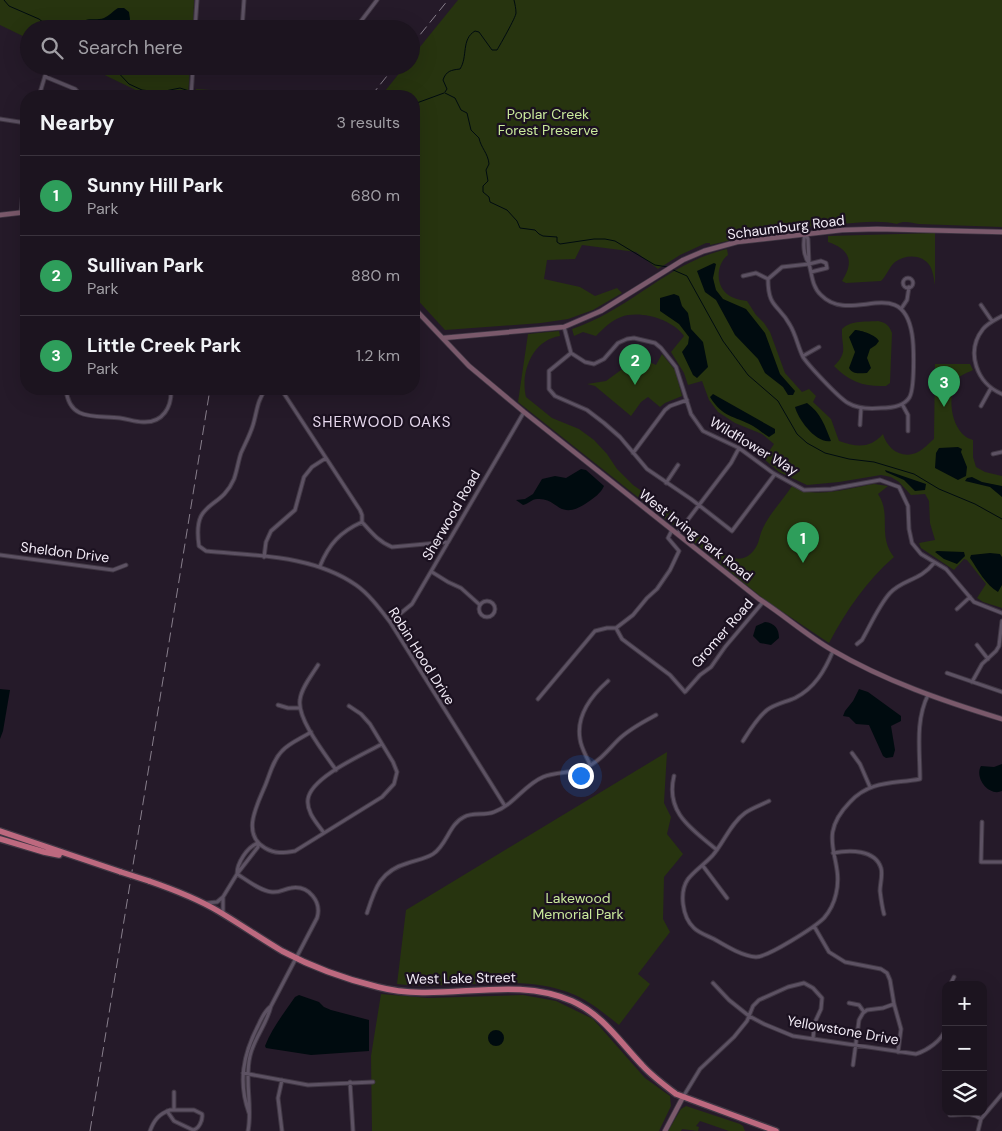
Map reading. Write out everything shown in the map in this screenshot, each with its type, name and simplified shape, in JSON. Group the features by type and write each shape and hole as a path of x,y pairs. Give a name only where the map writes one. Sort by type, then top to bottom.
{"highway":[{"name":"West Lake Street","path":"0,831 183,894 223,914 296,958 354,981 400,991 440,993 519,989 555,995 579,1004 599,1018 662,1084 683,1097 776,1131"},
{"name":"West Lake Street","path":"0,839 44,852 71,856"}],"main road":[{"path":"0,214 20,213"},
{"name":"Schaumburg Road","path":"443,338 564,327 601,312 682,260 704,251 737,242 806,233 877,229 1002,232"},
{"name":"West Irving Park Road","path":"420,314 469,366 524,412 798,628 833,651 928,695 1002,719"},
{"path":"455,351 454,344 460,337"},
{"path":"665,1131 683,1097"}],"street":[{"path":"196,20 197,0"},
{"path":"243,20 244,0"},
{"path":"362,20 378,0"},
{"path":"192,90 193,75"},
{"path":"41,90 46,77 76,90"},
{"path":"0,120 20,122"},
{"path":"806,233 808,239 809,264 812,280 820,294 832,304 853,306 886,302 901,309 909,318 913,337 912,386 910,398 902,404 890,408 860,408 847,403 813,370 803,356 791,326 775,307 768,293 768,279 782,267 809,264 821,261 826,263 827,268 811,272"},
{"path":"743,276 756,274 768,279"},
{"path":"901,309 907,300 909,287"},
{"path":"981,305 992,321"},
{"path":"1002,316 992,321 980,333 974,354 975,364 980,376 991,388 1002,394"},
{"path":"564,327 571,353 548,371 548,389 555,396 587,410 604,423 647,469 699,505 732,531 775,474"},
{"name":"Wildflower Way","path":"571,353 585,362 594,364 604,359 618,343 626,339 634,338 655,343 662,348 676,367 694,420 703,431 739,448 775,474 804,490 831,489 880,480 899,488 908,506 912,543 921,554 946,569 978,604 1002,613"},
{"path":"803,356 819,347"},
{"path":"981,406 991,388"},
{"path":"67,395 72,406 82,414 145,422 156,420 165,413 170,404 171,395"},
{"name":"Robin Hood Drive","path":"263,395 256,407 254,421 234,480 226,493 206,508 200,516 197,532 198,546 206,551 264,557 320,566 357,586 390,622 505,806"},
{"path":"285,395 360,510 362,522 377,538 392,547 448,542"},
{"path":"633,453 665,410 670,406 687,400"},
{"path":"902,404 908,415 908,431"},
{"path":"860,408 860,426"},
{"name":"Sherwood Road","path":"390,622 412,604 524,412"},
{"path":"677,534 731,463 739,448"},
{"path":"994,454 1002,452"},
{"path":"264,557 266,542 271,532 295,510 304,477 312,467 326,458"},
{"path":"666,483 678,465"},
{"path":"320,566 326,551 336,539 347,529 362,522"},
{"path":"538,699 595,631 616,628 633,615 646,598 657,589 670,570 679,551 668,538 672,530"},
{"name":"Sheldon Drive","path":"0,555 114,570 126,565"},
{"path":"857,644 862,640 889,594 903,584 922,575 934,563"},
{"path":"432,572 461,588 480,604"},
{"path":"957,609 970,597"},
{"path":"484,601 489,601 495,606 491,616 483,616 479,611 480,604 484,601"},
{"name":"Gromer Road","path":"616,628 622,640 670,675 685,692 711,667 725,646 763,602"},
{"path":"972,682 982,664 999,646 1002,621"},
{"path":"977,645 988,659"},
{"path":"743,740 757,720 767,710 796,697 810,688 827,666 833,651"},
{"path":"318,665 300,699 300,708 311,732 336,770"},
{"path":"947,673 1002,692"},
{"path":"590,765 580,740 582,714 597,691 608,681"},
{"path":"769,801 744,814 717,850 692,874 685,886 684,909 687,918 695,929 742,953 754,957 765,956 814,926 828,912 836,894 838,875 833,852 832,830 838,817 850,801 870,787 886,782 920,779 919,730 928,695"},
{"path":"278,705 288,708 300,708"},
{"path":"311,732 285,748 276,759 252,820 253,834 258,843 274,853 295,851 382,797 394,784 397,772 393,762 370,724 350,706"},
{"path":"367,913 377,885 387,873 396,867 433,855 440,848 453,827 464,817 472,814 494,812 516,800 526,787 542,777 556,773 572,772 590,765 602,758 630,729 656,715"},
{"path":"324,833 310,812 308,797 317,784 336,770 382,744"},
{"path":"852,753 860,764 870,787"},
{"path":"674,776 672,784 673,802 677,812 689,826 717,850"},
{"path":"982,822 982,862 1002,862"},
{"path":"204,904 217,902 223,898 236,874 258,847 258,843"},
{"path":"833,852 845,850 867,854 878,862 881,872 880,892 884,914"},
{"path":"702,866 727,898"},
{"path":"236,874 268,891 276,892 300,888 310,893 316,900 318,909 317,918 271,1006 270,1014 252,1050 248,1075 250,1103 248,1131"},
{"path":"223,898 223,914"},
{"path":"814,926 830,952 837,957 845,962 881,969 887,973 901,1029 898,1052"},
{"path":"952,981 954,977"},
{"name":"Yellowstone Drive","path":"713,983 729,1000 749,1016 794,1036 916,1054 942,1038"},
{"path":"683,1097 700,1069 734,1037 749,1016 753,1006 759,1000 788,987 804,983 813,988 822,998 821,1009 815,1022 813,1038"},
{"path":"849,1003 859,1005 864,1012"},
{"path":"853,1065 859,1020 864,1012 894,1004"},
{"path":"249,1114 246,1104 243,1073 245,1056 249,1042 265,1011 271,1006"},
{"path":"243,1073 308,1085 373,1082"},
{"path":"282,1080 278,1098 282,1131"},
{"path":"350,1082 353,1131"},
{"path":"174,1092 174,1110"},
{"path":"978,1131 981,1119 1002,1094"},
{"path":"150,1131 156,1119 167,1111 194,1110 201,1113 203,1118 198,1128 191,1130 174,1121 167,1111"},
{"path":"977,1116 981,1119"}],"green space":[{"path":"0,0 194,0 193,20 20,20 20,35 0,25"},
{"name":"Poplar Creek Forest Preserve","path":"458,0 1002,0 1002,227 905,222 897,224 888,222 855,223 812,228 811,226 794,230 766,232 710,245 710,243 706,243 680,255 658,269 636,252 582,245 575,259 547,260 544,279 580,287 595,296 617,288 622,293 593,310 568,319 541,323 445,330 420,303 420,90 386,90 398,75 420,75 420,47"},
{"path":"105,75 189,75 188,90 136,90"},
{"path":"935,233 935,285 930,266 923,259 914,256 899,259 895,262 881,281 846,283 842,281 848,267 848,257 841,248 828,242 828,236"},
{"path":"727,249 728,255 722,262 719,272 721,287 732,297 747,301 764,323 770,332 785,373 802,392 809,389 816,396 813,402 831,419 839,441 851,445 862,445 873,442 883,434 888,444 896,452 906,455 920,451 934,439 935,364 970,364 973,370 960,377 955,383 951,399 953,416 960,431 966,437 973,440 973,457 976,467 985,472 1002,476 1002,608 977,598 986,584 967,560 964,559 954,570 921,548 919,543 935,540 930,523 929,501 925,494 911,495 899,482 891,477 881,475 807,485 779,472 764,459 774,444 762,434 735,423 718,412 709,400 702,381 688,385 684,373 671,352 684,336 672,325 655,317 629,315 613,321 596,336 583,332 574,336 572,329 593,321 686,265"},
{"path":"878,321 887,325 892,333 890,383 886,386 871,386 852,380 834,366 839,361 843,352 842,329 854,323"},
{"path":"559,331 560,336 542,344 530,359 525,378 526,397 552,418 579,429 594,440 617,469 633,485 678,516 673,525 518,402 528,334"},
{"path":"662,354 675,370 682,396 660,407 648,397 641,402 631,416 595,386 587,384 606,381 636,359 645,360 656,365"},
{"path":"874,484 888,486 878,494 884,510 886,541 894,557 858,597 829,643 765,600 684,534 691,526 712,546 729,557 738,559 746,557 756,547 766,522 792,486 801,490 821,493"},
{"name":"Lakewood Memorial Park","path":"667,752 664,803 671,817 667,834 683,854 664,877 663,919 670,932 638,974 650,984 619,1025 587,1001 554,988 510,983 397,984 406,910"},
{"path":"381,994 428,998 523,995 556,1001 593,1019 645,1078 670,1096 671,1106 659,1131 372,1131 371,1056"},
{"path":"686,1106 740,1124 745,1131 729,1131 700,1121 696,1126 699,1127 698,1131 682,1129 681,1131 668,1131 681,1109"}],"shaded area":[{"path":"118,8 124,8 129,12 130,19 86,20 100,19 108,16"},
{"path":"714,263 716,264 713,278 716,290 723,299 746,309 765,333 780,374 795,391 793,395 788,395 783,387 765,373 758,359 735,335 716,300 705,292 697,271"},
{"path":"674,294 679,296 682,306 688,313 691,329 703,342 708,367 697,378 693,375 682,352 688,344 689,337 679,324 660,311 660,298"},
{"path":"855,330 868,333 879,341 870,349 867,358 871,368 867,373 854,373 849,368 855,352 849,337"},
{"path":"713,394 775,429 775,433 769,437 753,426 724,413 710,397"},
{"path":"807,403 819,415 831,441 819,439 808,430 800,418 795,407"},
{"path":"958,447 962,449 961,452 967,467 966,476 958,480 935,468 936,453 939,448"},
{"path":"581,469 586,470 604,486 595,497 578,508 564,510 544,499 535,499 523,505 516,500 525,499 533,494 542,479 555,476 566,478"},
{"path":"885,470 926,484 925,490 915,491 904,480"},
{"path":"972,477 982,482 1002,486 1002,497 990,487 965,481 967,478"},
{"path":"935,552 964,552 965,556 957,564 944,559"},
{"path":"1000,554 1002,557 1002,585 998,592 986,581 970,558 971,555"},
{"path":"765,622 774,625 778,632 779,638 771,645 760,643 753,636 756,626"},
{"path":"0,689 10,690 0,739"},
{"path":"859,689 868,692 901,716 901,721 891,726 895,750 893,757 886,758 883,756 869,725 856,724 849,717 843,716"},
{"path":"1002,764 1002,791 992,791 981,781 979,771 981,766 994,767"},
{"path":"299,995 319,1002 331,1010 369,1020 369,1051 311,1055 266,1048 268,1039 275,1027 295,997"},
{"path":"496,1030 502,1032 504,1038 502,1044 496,1046 490,1044 488,1038 490,1032"}],"waterway":[{"path":"4,0 9,6 40,20"},
{"path":"445,92 447,89 443,80 444,77 449,72 460,69 464,59 466,43 471,34 475,31 479,32 492,50 497,50 515,16 514,0"},
{"path":"120,75 129,84 142,90"},
{"path":"170,90 180,88 186,90"},
{"path":"420,102 444,93"},
{"path":"445,93 455,98 461,110 467,113 471,130 479,138 487,157 489,164 486,170 488,181 483,186 483,192 489,197 490,202 507,210 517,221 520,228 535,230 543,236 557,237 557,242 560,244 594,239 615,241 655,265 668,267"},
{"path":"671,269 687,276 723,341 748,375 778,401 797,434 807,443 825,453 849,459 874,462 914,474 939,489 975,504 1002,519"}],"railway":[{"path":"420,35 448,0"},
{"path":"376,90 388,75"},
{"path":"90,1131 209,395"}],"place":[{"name":"Sullivan Park","path":"635,385"},
{"name":"Little Creek Park","path":"944,407"},
{"name":"Sunny Hill Park","path":"803,563"}],"district":[{"name":"SHERWOOD OAKS","path":"382,422"}]}
